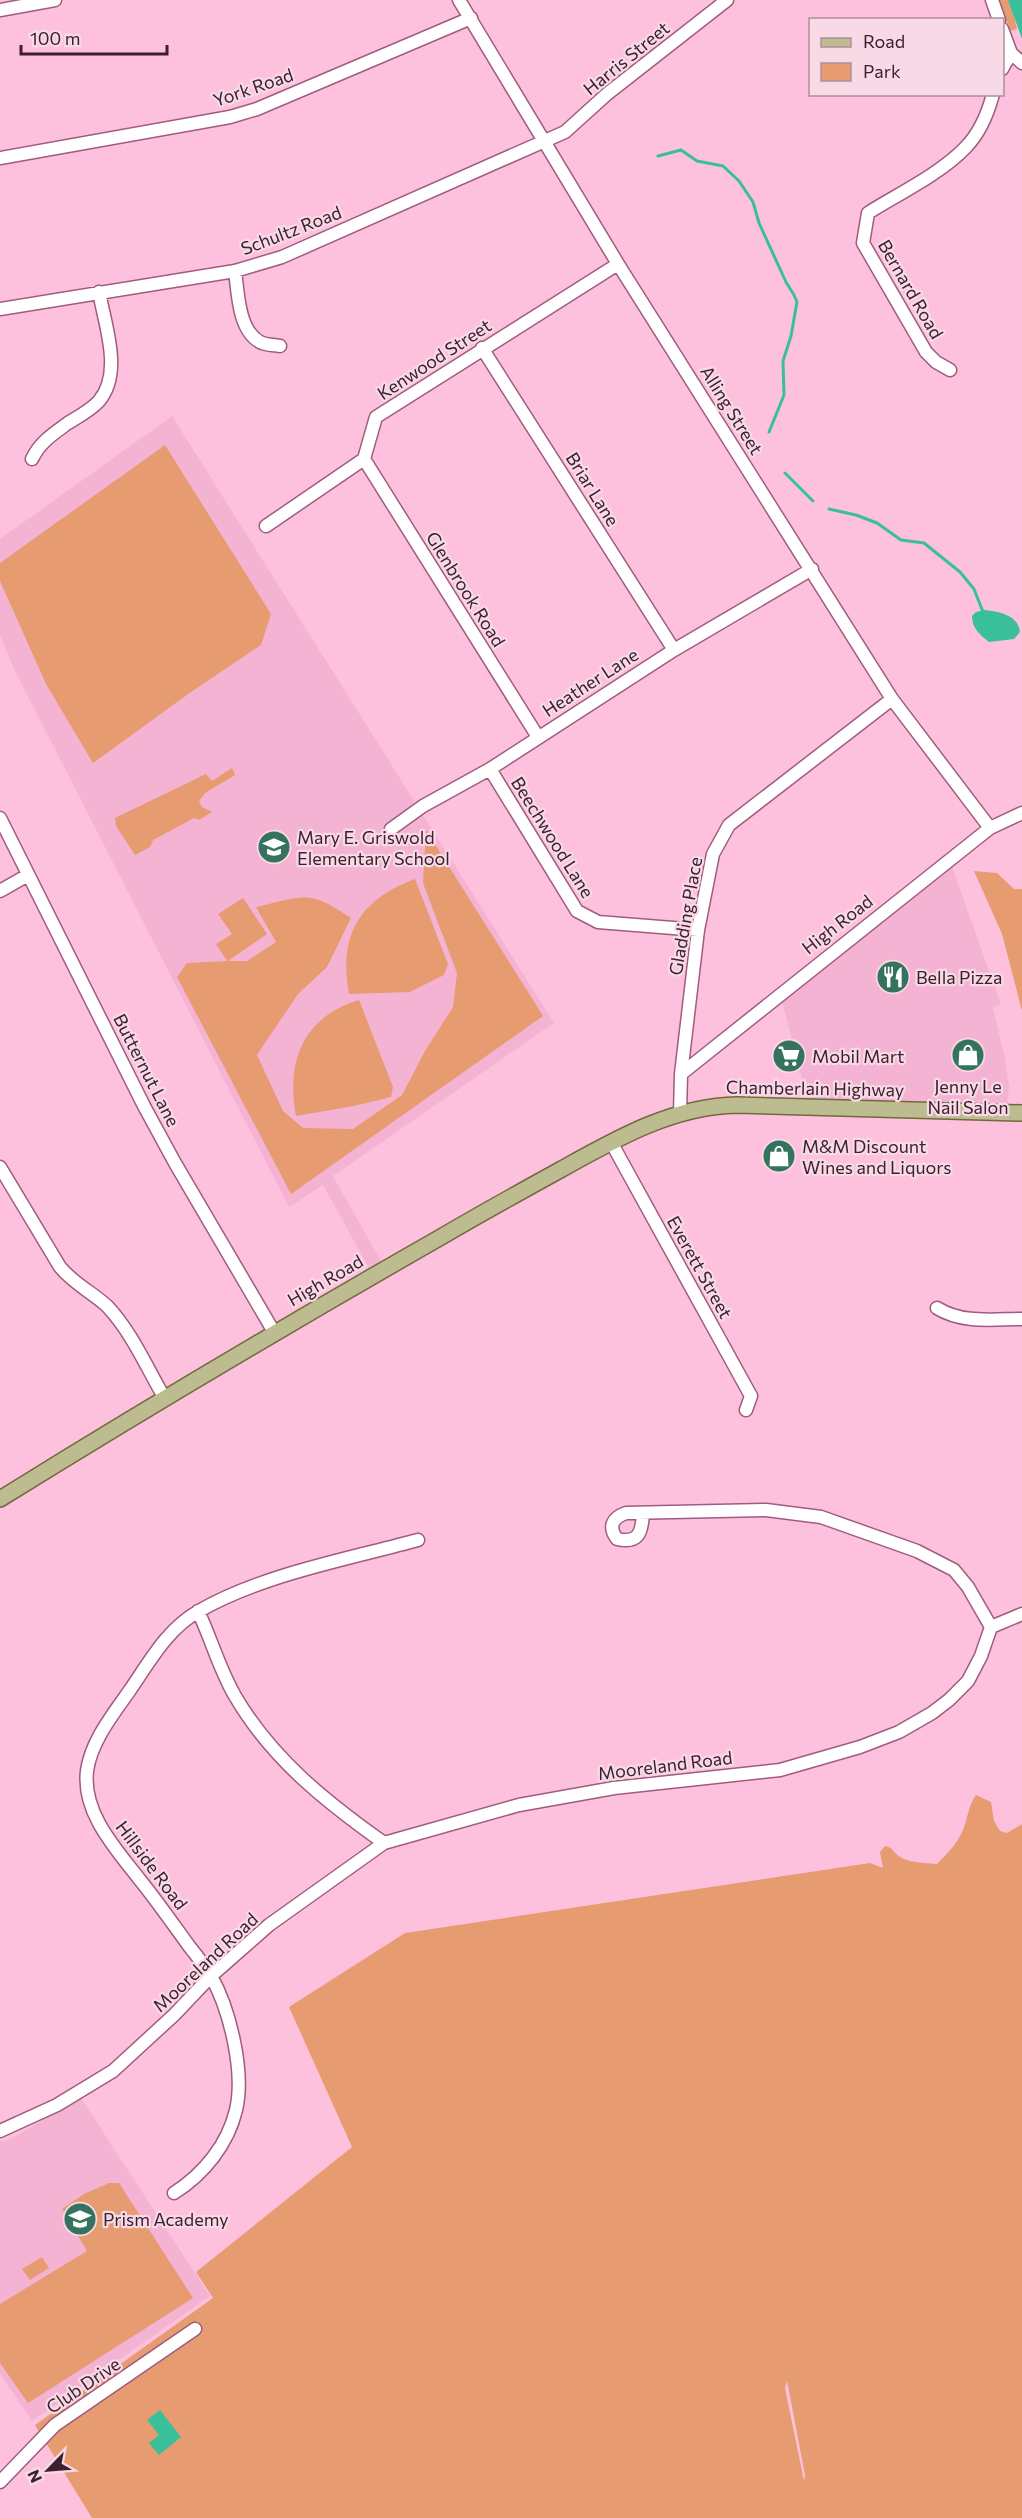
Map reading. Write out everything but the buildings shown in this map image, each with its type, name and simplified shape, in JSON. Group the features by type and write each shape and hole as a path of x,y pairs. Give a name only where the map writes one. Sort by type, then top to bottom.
{"main road":[{"name":"Chamberlain Highway","path":"680,1114 728,1105 1022,1113"},
{"name":"High Road","path":"0,1499 274,1332 611,1142 657,1121 680,1114"}],"street":[{"path":"0,10 55,0"},
{"name":"Alling Street","path":"459,0 618,264 892,699 990,828"},
{"name":"Harris Street","path":"545,141 565,132 607,94 727,0"},
{"path":"992,0 998,18"},
{"name":"York Road","path":"0,158 230,117 257,109 471,18"},
{"path":"1004,35 1011,53 1022,63"},
{"path":"1004,65 1011,53"},
{"name":"Bernard Road","path":"950,370 936,362 925,349 863,243 868,213 934,171 965,147 988,113 992,96"},
{"name":"Schultz Road","path":"0,309 235,271 282,257 545,141"},
{"name":"Kenwood Street","path":"363,459 376,417 618,264"},
{"path":"235,271 240,305 251,333 261,343 280,346"},
{"path":"32,459 36,449 45,440 97,404 105,392 111,377 110,357 99,292"},
{"name":"Briar Lane","path":"482,348 674,650"},
{"path":"266,526 363,459"},
{"name":"Glenbrook Road","path":"363,459 538,737"},
{"name":"Heather Lane","path":"391,829 423,806 490,769 674,650 812,569"},
{"name":"Gladding Place","path":"680,1114 681,1074 698,930 712,854 729,825 892,699"},
{"name":"Beechwood Lane","path":"490,769 577,911 597,922 698,930"},
{"name":"High Road","path":"681,1074 990,828 1022,813"},
{"name":"Butternut Lane","path":"0,818 175,1163 274,1332"},
{"path":"0,891 28,875"},
{"name":"Everett Street","path":"611,1142 750,1396 746,1410"},
{"path":"0,1167 60,1268 73,1282 106,1305 119,1321 164,1397"},
{"path":"937,1308 950,1316 966,1319 1022,1318"},
{"path":"643,1513 766,1510 821,1517 917,1551 954,1570 968,1587 991,1627 1022,1614"},
{"name":"Hillside Road","path":"174,2193 190,2183 223,2143 233,2122 239,2097 237,2057 226,2016 211,1977 159,1904 105,1835 91,1805 87,1771 100,1733 181,1622 198,1611 220,1599 277,1579 418,1539"},
{"path":"198,1611 234,1694 263,1738 298,1777 384,1843"},
{"name":"Mooreland Road","path":"0,2131 57,2105 113,2071 269,1925 384,1843 519,1804 614,1788 780,1770 860,1747 899,1732 949,1700 968,1681 981,1656 991,1627"},
{"name":"Club Drive","path":"0,2482 55,2425 195,2329"}],"shaded area":[{"path":"1008,0 1022,0 1022,39"},
{"name":"Mary E. Griswold Elementary School","path":"172,416 554,1023 333,1176 382,1263 370,1270 323,1185 289,1207 15,671 0,635 0,539"},
{"path":"985,610 1002,613 1012,618 1019,626 1020,632 1014,639 989,642 977,631 972,620 976,612"},
{"path":"952,867 1001,1004 993,1008 1009,1087 1007,1107 808,1101 782,1001"},
{"name":"Prism Academy","path":"81,2098 210,2296 32,2421 0,2374 0,2142 12,2138"},
{"path":"160,2410 181,2437 159,2455 149,2443 159,2435 147,2420"}],"green space":[{"path":"999,0 1010,0 1017,29 1010,31"},
{"path":"165,445 271,614 261,645 93,763 46,684 0,581 0,563"},
{"path":"232,768 235,775 205,793 199,801 202,807 212,812 199,820 194,818 153,840 150,847 135,855 116,826 115,818 206,774 212,781"},
{"path":"426,830 543,1016 291,1194 177,977 187,963 227,961 216,944 232,934 218,914 243,898 267,934 228,961 247,961 276,942 256,907 306,897 325,902 351,918 327,967 298,994 257,1055 283,1111 303,1128 353,1129 402,1095 425,1051 453,1007 457,973 423,883"},
{"path":"974,871 997,873 1014,889 1022,889 1022,1011 1002,934"},
{"path":"415,879 448,964 444,975 410,992 349,994 346,973 347,954 357,922 380,897"},
{"path":"359,1000 393,1087 391,1097 296,1116 294,1077 303,1044 324,1018"},
{"path":"976,1795 991,1802 994,1821 1000,1831 1007,1833 1022,1824 1022,2518 92,2518 35,2425 213,2298 196,2272 352,2147 289,2007 405,1933 870,1863 883,1868 880,1852 885,1846 906,1860 937,1864 961,1835","holes":["787,2381 805,2475 804,2481 785,2388"]},
{"path":"109,2183 119,2183 193,2298 28,2403 0,2363 0,2304 87,2251 62,2209 84,2194"},
{"path":"42,2257 49,2268 30,2280 22,2269"}],"waterway":[{"path":"658,156 681,150 697,161 723,166 739,181 753,202 759,223 797,302 791,336 783,361 784,395 769,432"},
{"path":"785,473 813,501"},
{"path":"829,509 877,523 901,540 924,543 960,572 974,589 983,612"}],"place":[{"name":"Mary E. Griswold Elementary School","path":"274,847"},
{"name":"Bella Pizza","path":"893,977"},
{"name":"Jenny Le Nail Salon","path":"968,1055"},
{"name":"Mobil Mart","path":"789,1056"},
{"name":"M&M Discount Wines and Liquors","path":"779,1156"},
{"name":"Prism Academy","path":"80,2219"}]}
